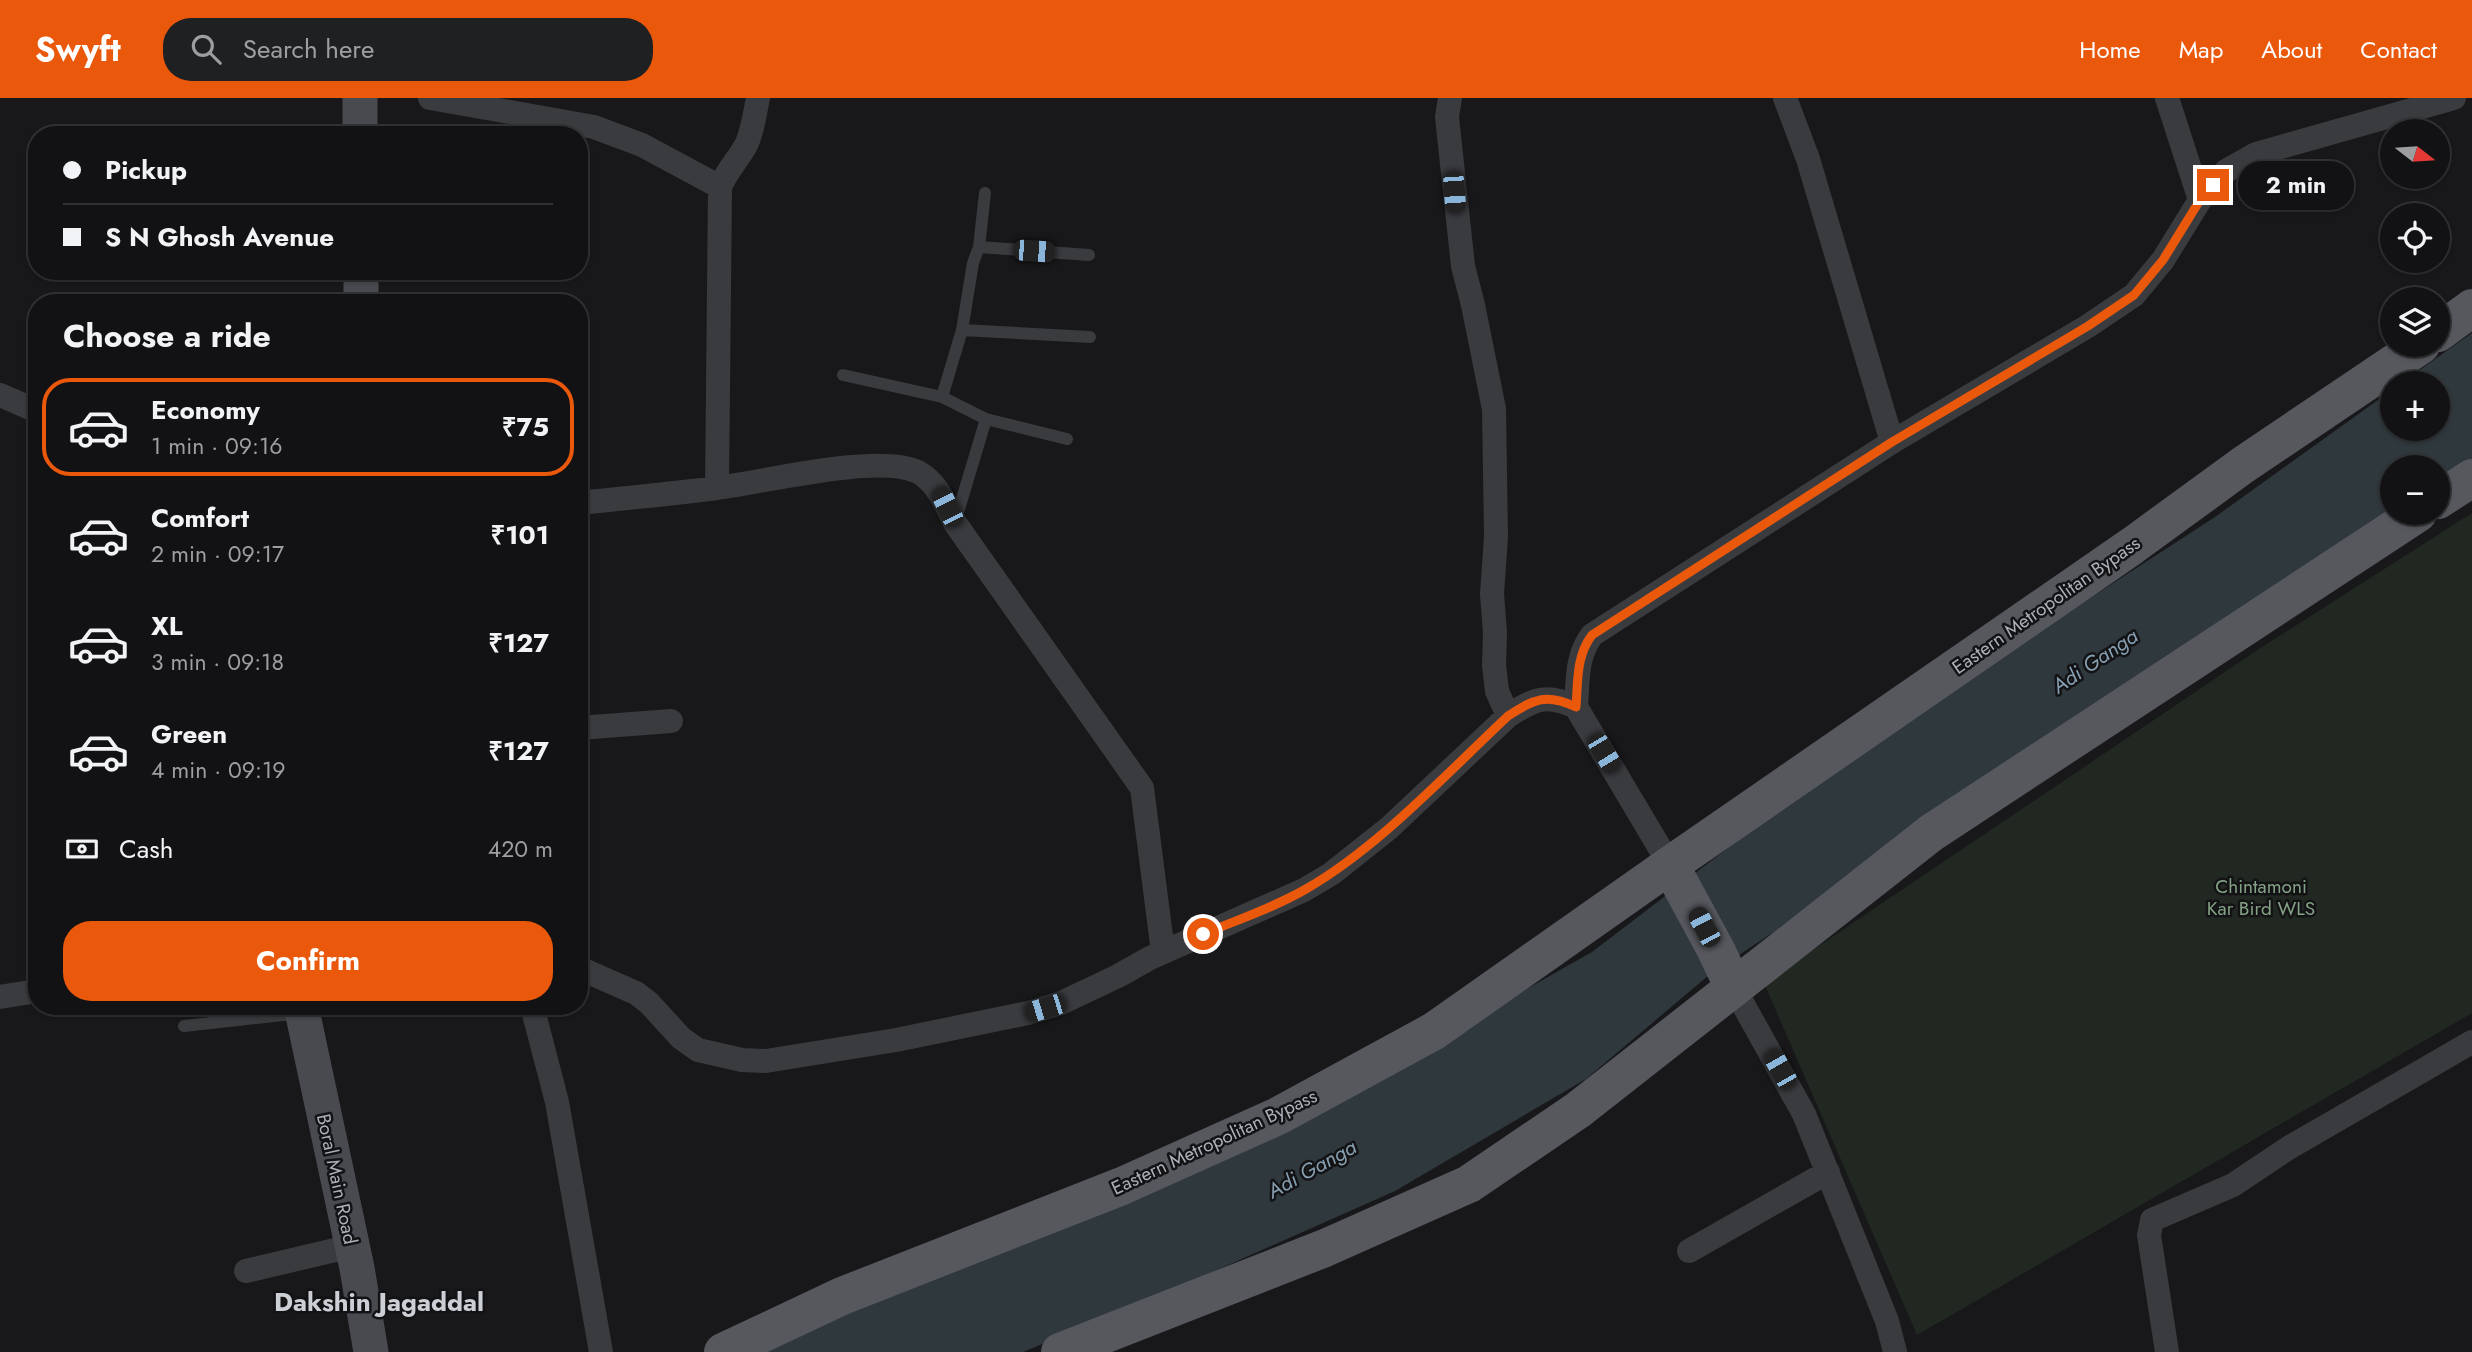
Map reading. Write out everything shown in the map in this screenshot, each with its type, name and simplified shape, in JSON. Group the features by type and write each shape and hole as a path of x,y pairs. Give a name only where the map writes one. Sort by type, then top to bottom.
{"main road":[{"path":"359,98 360,126"},
{"path":"2450,324 2472,308"},
{"name":"Eastern Metropolitan Bypass","path":"723,1352 842,1296 1122,1186 1278,1116 1434,1031 2132,546 2243,465 2403,357"},
{"path":"2450,492 2472,478"},
{"path":"1060,1352 1325,1248 1469,1184 1578,1110 1931,833 2400,525"},
{"path":"1670,865 1734,988"},
{"name":"Boral Main Road","path":"302,1015 352,1246 371,1352"}],"street":[{"path":"430,98 594,127 642,145 720,187"},
{"path":"717,488 720,187 725,174 748,140 758,98"},
{"path":"1450,98 1447,117 1463,266 1494,408 1494,664 1497,691 1508,716"},
{"path":"1785,98 1808,159 1892,442"},
{"path":"2167,98 2200,200"},
{"path":"1576,707 1580,657 1583,647 1592,635 1892,442 2088,326 2134,295 2163,260 2200,200 2226,171 2256,154 2454,98"},
{"path":"0,395 28,407"},
{"path":"588,502 717,488 867,465 894,465 919,473 939,490 955,523 1142,788 1163,952"},
{"path":"588,972 636,993 649,1003 681,1038 698,1050 742,1060 766,1061 896,1041 1028,1013 1061,1003 1163,952 1279,902 1331,874 1389,828 1508,716 1528,703 1546,698 1560,699 1576,707 1670,865"},
{"path":"588,727 671,721"},
{"path":"1734,988 1804,1114 1887,1321 1895,1352"},
{"path":"0,997 28,992"},
{"path":"534,1015 558,1102 601,1352"},
{"path":"2166,1352 2149,1235 2152,1220 2158,1215 2232,1185 2290,1147 2472,1042"},
{"path":"1689,1251 1828,1172"},
{"path":"246,1271 352,1246"}],"lane":[{"path":"942,397 962,330 973,263 979,247 985,194"},
{"path":"979,247 1089,255"},
{"path":"962,330 1090,337"},
{"path":"843,375 942,397 986,419 1067,439"},
{"path":"955,523 986,419"},
{"path":"184,1026 264,1015"}],"green space":[{"name":"Chintamoni Kar Bird WLS","path":"2472,513 2472,1013 1917,1335 1764,983 2259,649"}],"water":[{"name":"Adi Ganga","path":"2472,333 2472,467 2450,482 2450,455 2380,455 2380,525 2385,525 1709,975 1586,1079 1395,1191 1181,1286 1023,1352 752,1352 1250,1146 1592,952 1856,750 2215,517 2380,399 2380,441 2450,441 2450,371 2418,371 2438,357 2450,357 2450,348"}],"district":[{"name":"Dakshin Jagaddal","path":"379,1302"}],"route":[{"path":"1203,934 1279,902 1331,874 1389,828 1508,716 1528,703 1546,698 1560,699 1576,707 1580,657 1583,647 1592,635 1892,442 2088,326 2134,295 2163,260 2200,200 2213,185"}]}
